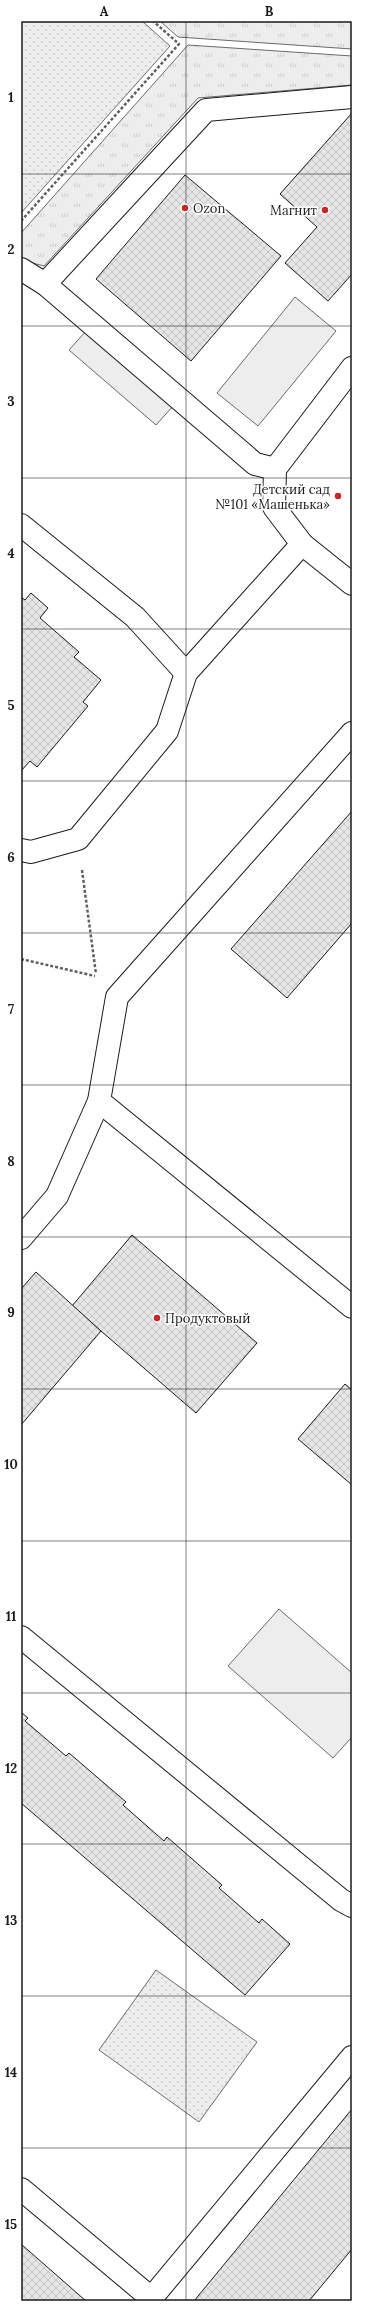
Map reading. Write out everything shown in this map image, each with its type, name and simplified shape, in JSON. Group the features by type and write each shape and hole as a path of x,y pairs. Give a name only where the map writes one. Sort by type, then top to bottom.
{"lane":[{"path":"45,284 206,110 352,97"},
{"path":"21,269 45,284 255,464 275,469"},
{"path":"352,368 275,469 274,507 302,544 352,584"},
{"path":"21,525 135,617 186,673"},
{"path":"21,850 30,852 78,839 167,731 186,673 302,544"},
{"path":"21,1238 57,1196 99,1101 116,997 352,733"},
{"path":"99,1101 352,1307"},
{"path":"21,1637 341,1900 352,1906"},
{"path":"21,2189 150,2300 352,2056"}],"path":[{"path":"21,220 179,44 153,21"},
{"path":"21,959 96,977 78,839"}],"green space":[{"path":"21,21 142,21 170,46 21,213"},
{"path":"160,21 352,21 352,49 178,37"},
{"path":"188,45 352,56 352,85 198,98 44,266 21,260 21,233"},
{"path":"156,1970 257,2042 199,2122 99,2050"}],"shaded area":[{"path":"295,297 336,331 258,426 217,393"},
{"path":"87,330 174,405 156,425 69,350"},
{"path":"279,1609 352,1673 352,1737 333,1758 228,1666"}],"building":[{"name":"Магнит","path":"352,113 352,274 328,301 285,263 317,227 280,194"},
{"path":"185,175 281,256 191,361 96,279"},
{"path":"31,593 48,608 40,618 79,652 74,657 101,680 83,702 88,706 37,767 30,761 21,771 21,597 25,600"},
{"path":"352,811 352,923 287,998 231,949"},
{"name":"Продуктовый","path":"132,1235 257,1343 196,1413 72,1306"},
{"path":"36,1272 101,1331 21,1425 21,1289"},
{"path":"345,1384 352,1390 352,1485 298,1439"},
{"path":"21,1712 28,1718 25,1721 66,1756 69,1753 126,1802 123,1805 164,1841 167,1837 222,1885 219,1888 259,1923 262,1919 290,1944 245,1995 21,1803"},
{"path":"352,2109 352,2249 309,2301 194,2301"},
{"path":"21,2244 86,2301 21,2301"}],"place":[{"name":"Ozon","path":"185,208"},
{"name":"Магнит","path":"325,210"},
{"name":"Детский сад №101 «Машенька»","path":"338,496"},
{"name":"Продуктовый","path":"157,1318"}]}
